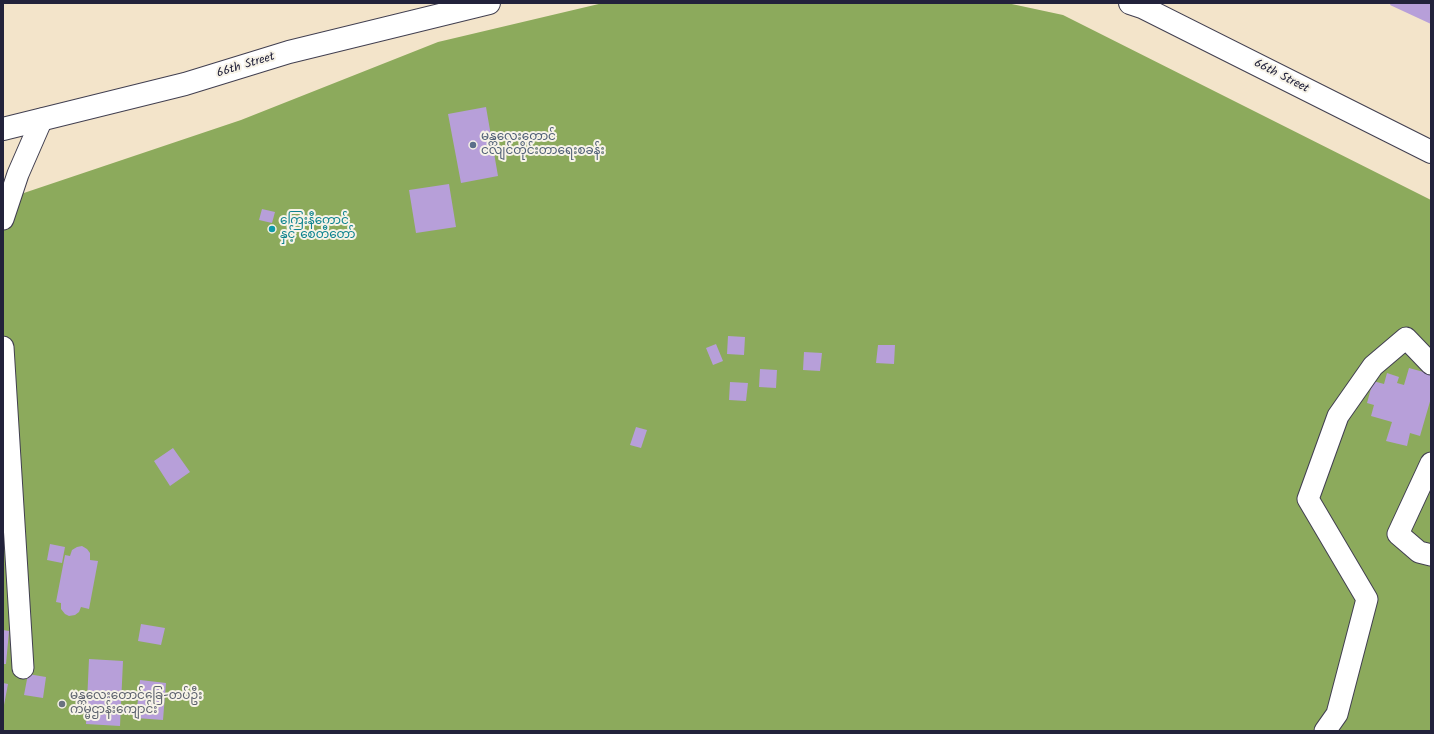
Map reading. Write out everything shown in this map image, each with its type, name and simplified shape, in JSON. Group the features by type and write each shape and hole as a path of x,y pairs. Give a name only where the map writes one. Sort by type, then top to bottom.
{"street":[{"name":"66th Street","path":"3,129 42,118 185,84 289,52 489,3"},
{"name":"66th Street","path":"1130,3 1149,11 1431,152"},
{"path":"3,219 18,174 42,118"},
{"path":"1325,731 1337,714 1367,599 1308,499 1338,416 1373,366 1406,338 1431,364"},
{"path":"3,347 23,668"},
{"path":"1431,463 1398,534 1419,552 1431,555"}],"green space":[{"path":"603,3 1007,3 1063,15 1431,200 1431,731 3,731 3,200 241,120 438,42"}],"building":[{"path":"1391,3 1431,3 1431,24 1390,5"},
{"name":"မန္တလေးတောင် ငလျင်တိုင်းတာရေးစခန်း","path":"486,107 498,176 461,183 448,114"},
{"path":"449,184 456,227 416,233 409,190"},
{"path":"262,209 275,212 272,223 259,220"},
{"path":"728,336 745,337 744,355 727,354"},
{"path":"716,344 723,361 713,365 706,348"},
{"path":"878,345 895,345 894,364 876,363"},
{"path":"804,352 822,353 820,371 803,370"},
{"path":"1409,368 1431,374 1431,398 1420,436 1410,433 1407,446 1386,441 1392,422 1371,416 1374,405 1367,403 1373,381 1384,384 1387,373 1399,377 1397,383 1404,385"},
{"path":"760,369 777,370 776,388 759,387"},
{"path":"730,382 748,383 746,401 729,400"},
{"path":"636,427 647,430 641,448 630,445"},
{"path":"173,448 190,472 170,486 154,461"},
{"path":"50,544 65,547 62,563 47,560"},
{"path":"82,546 90,553 90,560 98,561 89,609 81,607 79,612 75,615 69,616 61,609 61,603 56,602 65,555 70,556 72,550"},
{"path":"141,624 165,628 161,645 138,641"},
{"path":"3,630 9,631 6,664 3,664"},
{"path":"89,659 123,661 120,726 86,724"},
{"path":"28,674 46,677 43,698 24,695"},
{"path":"140,680 166,683 163,720 136,718"},
{"path":"3,683 8,684 4,705 3,705"}],"place":[{"name":"မန္တလေးတောင် ငလျင်တိုင်းတာရေးစခန်း","path":"473,145"},
{"name":"ကြေးနီတောင် နှင့် စေတီတော်","path":"272,229"},
{"name":"မန္တလေးတောင်ခြေ-တပ်ဦး ကမ္မဌာန်းကျောင်း","path":"62,704"}]}
